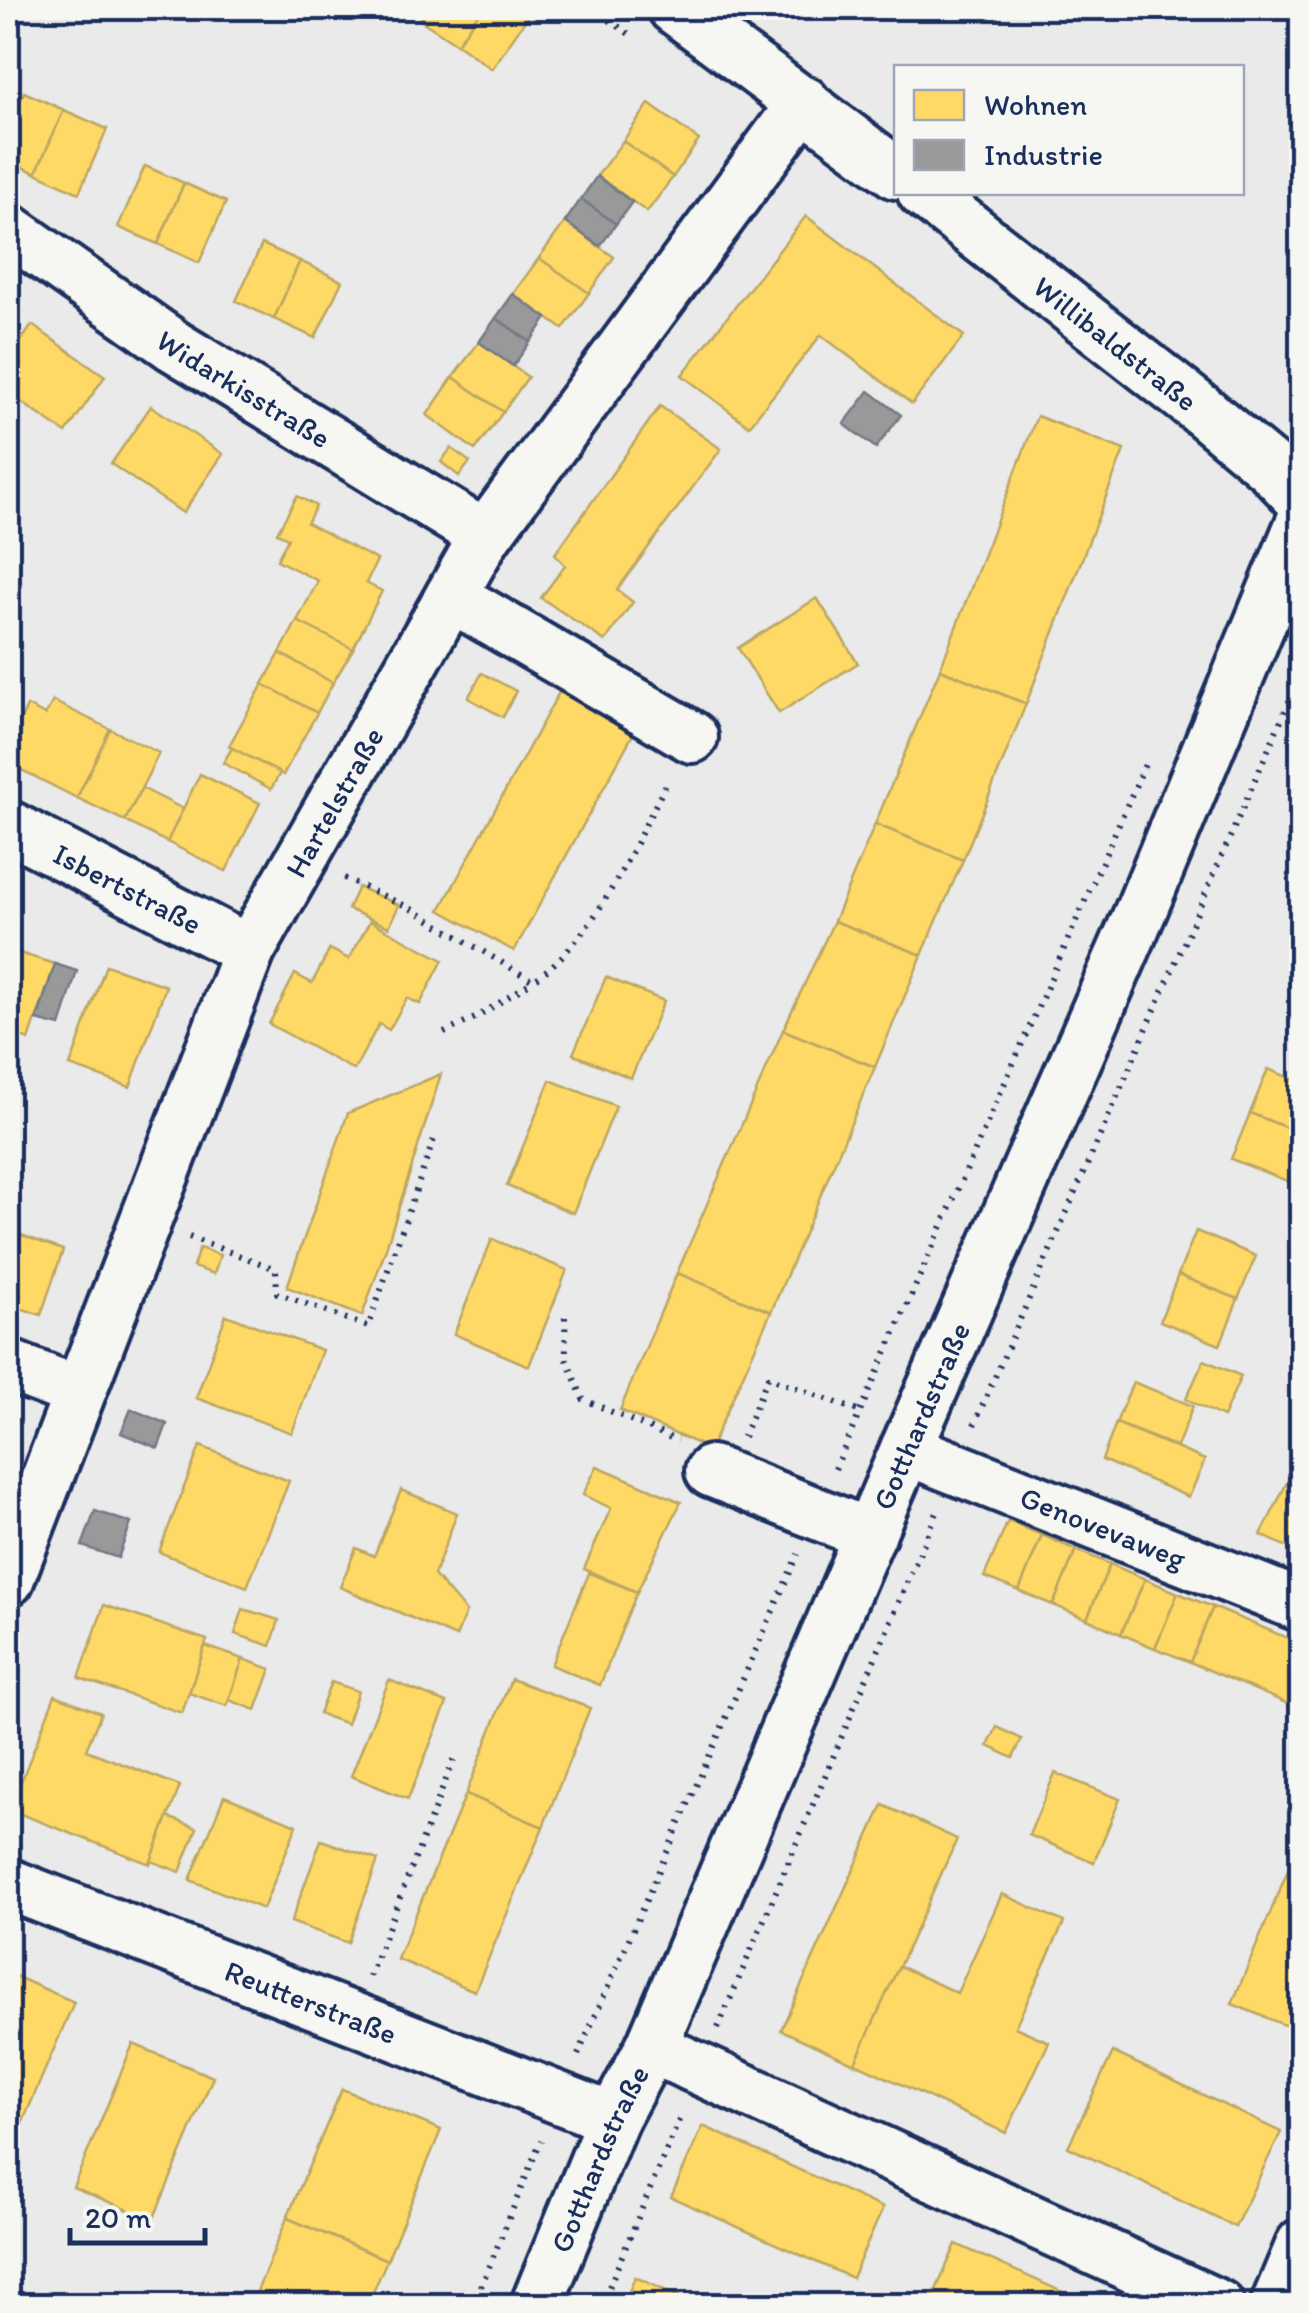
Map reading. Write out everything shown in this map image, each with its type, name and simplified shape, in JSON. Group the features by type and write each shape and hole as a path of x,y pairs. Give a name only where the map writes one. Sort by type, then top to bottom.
{"street":[{"path":"674,8 894,170"},
{"name":"Hartelstraße","path":"8,1580 248,952 485,536 804,102"},
{"name":"Willibaldstraße","path":"927,195 1204,412 1271,468 1302,500"},
{"name":"Widarkisstraße","path":"8,229 174,346 485,536"},
{"name":"Gotthardstraße","path":"536,2306 613,2119 652,2047 1134,926 1302,522"},
{"path":"451,596 692,737"},
{"name":"Isbertstraße","path":"8,826 248,952"},
{"path":"8,1365 78,1392"},
{"name":"Genovevaweg","path":"906,1449 1302,1606"},
{"path":"711,1454 815,1514 870,1536"},
{"name":"Reutterstraße","path":"8,1884 613,2119"},
{"path":"652,2047 1219,2306"},
{"path":"1276,2306 1302,2244"}],"path":[{"path":"444,1033 477,1017 560,962 589,926 692,737"},
{"path":"474,2306 560,2096 1152,748"},
{"path":"302,858 408,907 533,981"},
{"path":"144,1220 276,1268 277,1293 368,1327 434,1139"},
{"path":"565,1317 566,1358 584,1399 711,1454 752,1420 768,1377 861,1412"},
{"path":"353,2016 454,1759"}],"building: Wohnen":[{"path":"428,8 482,8 457,44 420,20"},
{"path":"482,8 514,8 528,16 492,69 457,44"},
{"path":"24,92 64,110 36,173 8,161 8,130"},
{"path":"649,104 699,140 673,177 623,141"},
{"path":"64,110 107,129 79,193 36,173"},
{"path":"623,141 673,177 647,212 597,176"},
{"path":"145,166 184,183 158,244 118,227"},
{"path":"184,183 226,202 199,263 158,244"},
{"path":"806,216 964,336 912,404 821,335 749,426 682,375"},
{"path":"565,222 614,257 589,293 539,258"},
{"path":"262,244 300,261 274,319 236,301"},
{"path":"539,258 589,293 563,329 513,294"},
{"path":"300,261 342,281 315,338 274,319"},
{"path":"32,325 105,376 66,433 8,393 8,360"},
{"path":"479,342 528,377 503,412 453,377"},
{"path":"453,377 503,412 475,450 427,415"},
{"path":"151,406 223,454 183,513 111,464"},
{"path":"660,406 721,449 617,590 633,602 605,641 541,598 565,565 555,554"},
{"path":"1037,416 1124,450 1026,704 940,669"},
{"path":"451,448 470,462 459,476 441,462"},
{"path":"297,496 316,506 307,523 377,560 366,583 382,591 353,649 297,621 318,581 277,560 288,538 277,533"},
{"path":"817,598 858,663 779,713 738,648"},
{"path":"297,621 353,649 333,683 280,653"},
{"path":"280,653 333,683 317,713 263,684"},
{"path":"940,669 1026,704 963,860 875,824"},
{"path":"482,673 516,691 503,717 468,698"},
{"path":"263,684 317,713 283,775 229,746"},
{"path":"563,685 637,727 514,951 440,910"},
{"path":"53,701 110,729 77,798 8,763 8,748 27,706 45,715"},
{"path":"110,729 159,753 125,821 77,798"},
{"path":"232,748 280,773 271,789 223,763"},
{"path":"200,774 260,803 226,871 167,842"},
{"path":"142,788 183,809 167,842 125,821"},
{"path":"875,824 963,860 922,955 834,921"},
{"path":"358,887 399,905 389,927 348,909"},
{"path":"370,921 443,960 420,1004 407,998 389,1030 379,1024 354,1070 269,1024 295,974 312,983 330,949 349,959"},
{"path":"834,921 922,955 875,1067 783,1030"},
{"path":"8,934 18,937 8,968"},
{"path":"13,951 55,964 29,1040 8,1033 8,968"},
{"path":"106,965 166,986 130,1087 70,1066"},
{"path":"606,977 664,1001 631,1078 573,1054"},
{"path":"783,1030 875,1067 771,1312 677,1273"},
{"path":"1268,1069 1302,1083 1302,1134 1250,1113"},
{"path":"441,1074 362,1316 287,1287 348,1113"},
{"path":"550,1080 616,1106 573,1213 507,1186"},
{"path":"1250,1113 1302,1134 1302,1159 1292,1183 1231,1159"},
{"path":"10,1231 63,1250 41,1315 8,1304"},
{"path":"1196,1231 1256,1256 1238,1299 1178,1275"},
{"path":"492,1239 567,1270 529,1366 454,1334"},
{"path":"199,1248 220,1255 214,1274 193,1267"},
{"path":"677,1273 771,1312 710,1449 620,1410"},
{"path":"1178,1275 1238,1299 1220,1345 1160,1321"},
{"path":"226,1315 322,1350 292,1433 196,1398"},
{"path":"1204,1360 1241,1376 1223,1417 1186,1399"},
{"path":"1133,1382 1193,1406 1177,1447 1116,1423"},
{"path":"1116,1423 1205,1460 1189,1497 1102,1460"},
{"path":"200,1446 289,1481 247,1587 159,1552"},
{"path":"1302,1452 1302,1554 1261,1535"},
{"path":"597,1466 681,1502 637,1592 584,1569 611,1508 583,1495"},
{"path":"401,1490 457,1513 434,1575 466,1612 456,1637 340,1587 356,1548 374,1556"},
{"path":"1008,1521 1042,1535 1019,1591 984,1577"},
{"path":"1042,1535 1076,1550 1053,1605 1019,1591"},
{"path":"1076,1550 1110,1564 1087,1619 1053,1605"},
{"path":"1110,1564 1145,1579 1121,1634 1087,1619"},
{"path":"589,1573 637,1592 600,1685 551,1665"},
{"path":"1145,1579 1178,1593 1155,1648 1121,1634"},
{"path":"1178,1593 1213,1607 1190,1662 1155,1648"},
{"path":"104,1605 207,1640 182,1713 79,1678"},
{"path":"1213,1607 1302,1644 1302,1685 1293,1706 1190,1662"},
{"path":"243,1609 279,1620 271,1646 235,1634"},
{"path":"205,1646 243,1659 227,1706 189,1693"},
{"path":"243,1659 271,1669 256,1710 229,1700"},
{"path":"511,1679 590,1708 543,1827 466,1794"},
{"path":"389,1680 447,1703 408,1799 351,1776"},
{"path":"331,1682 358,1691 347,1724 319,1714"},
{"path":"55,1695 101,1713 86,1750 180,1786 150,1864 10,1810"},
{"path":"997,1727 1022,1739 1013,1758 988,1746"},
{"path":"1055,1773 1120,1799 1094,1862 1029,1835"},
{"path":"466,1794 543,1827 475,1991 397,1959"},
{"path":"224,1796 297,1825 263,1909 190,1880"},
{"path":"883,1805 957,1839 855,2064 781,2030"},
{"path":"168,1817 197,1828 180,1872 151,1861"},
{"path":"321,1840 378,1860 348,1943 291,1922"},
{"path":"1291,1863 1302,1868 1302,2032 1232,2004"},
{"path":"1002,1894 1064,1922 1015,2027 1049,2042 1006,2133 855,2063 899,1966 957,1993"},
{"path":"8,1973 74,2002 12,2147 8,2145"},
{"path":"133,2044 213,2077 153,2220 73,2187"},
{"path":"1113,2052 1281,2132 1235,2227 1068,2147"},
{"path":"342,2089 441,2130 387,2260 287,2218"},
{"path":"703,2126 883,2208 852,2278 671,2197"},
{"path":"287,2218 387,2260 367,2306 251,2306"},
{"path":"956,2244 1063,2292 1056,2306 929,2306"},
{"path":"635,2277 700,2306 623,2306"}],"building: Industrie":[{"path":"597,176 632,202 616,224 581,199"},
{"path":"581,199 616,224 600,246 565,222"},
{"path":"513,294 547,318 530,342 496,318"},
{"path":"496,318 530,342 513,366 479,342"},
{"path":"869,391 901,415 876,448 844,424"},
{"path":"55,964 77,971 60,1026 37,1020"},
{"path":"131,1409 167,1424 158,1448 121,1433"},
{"path":"95,1511 131,1523 118,1558 82,1546"}]}
